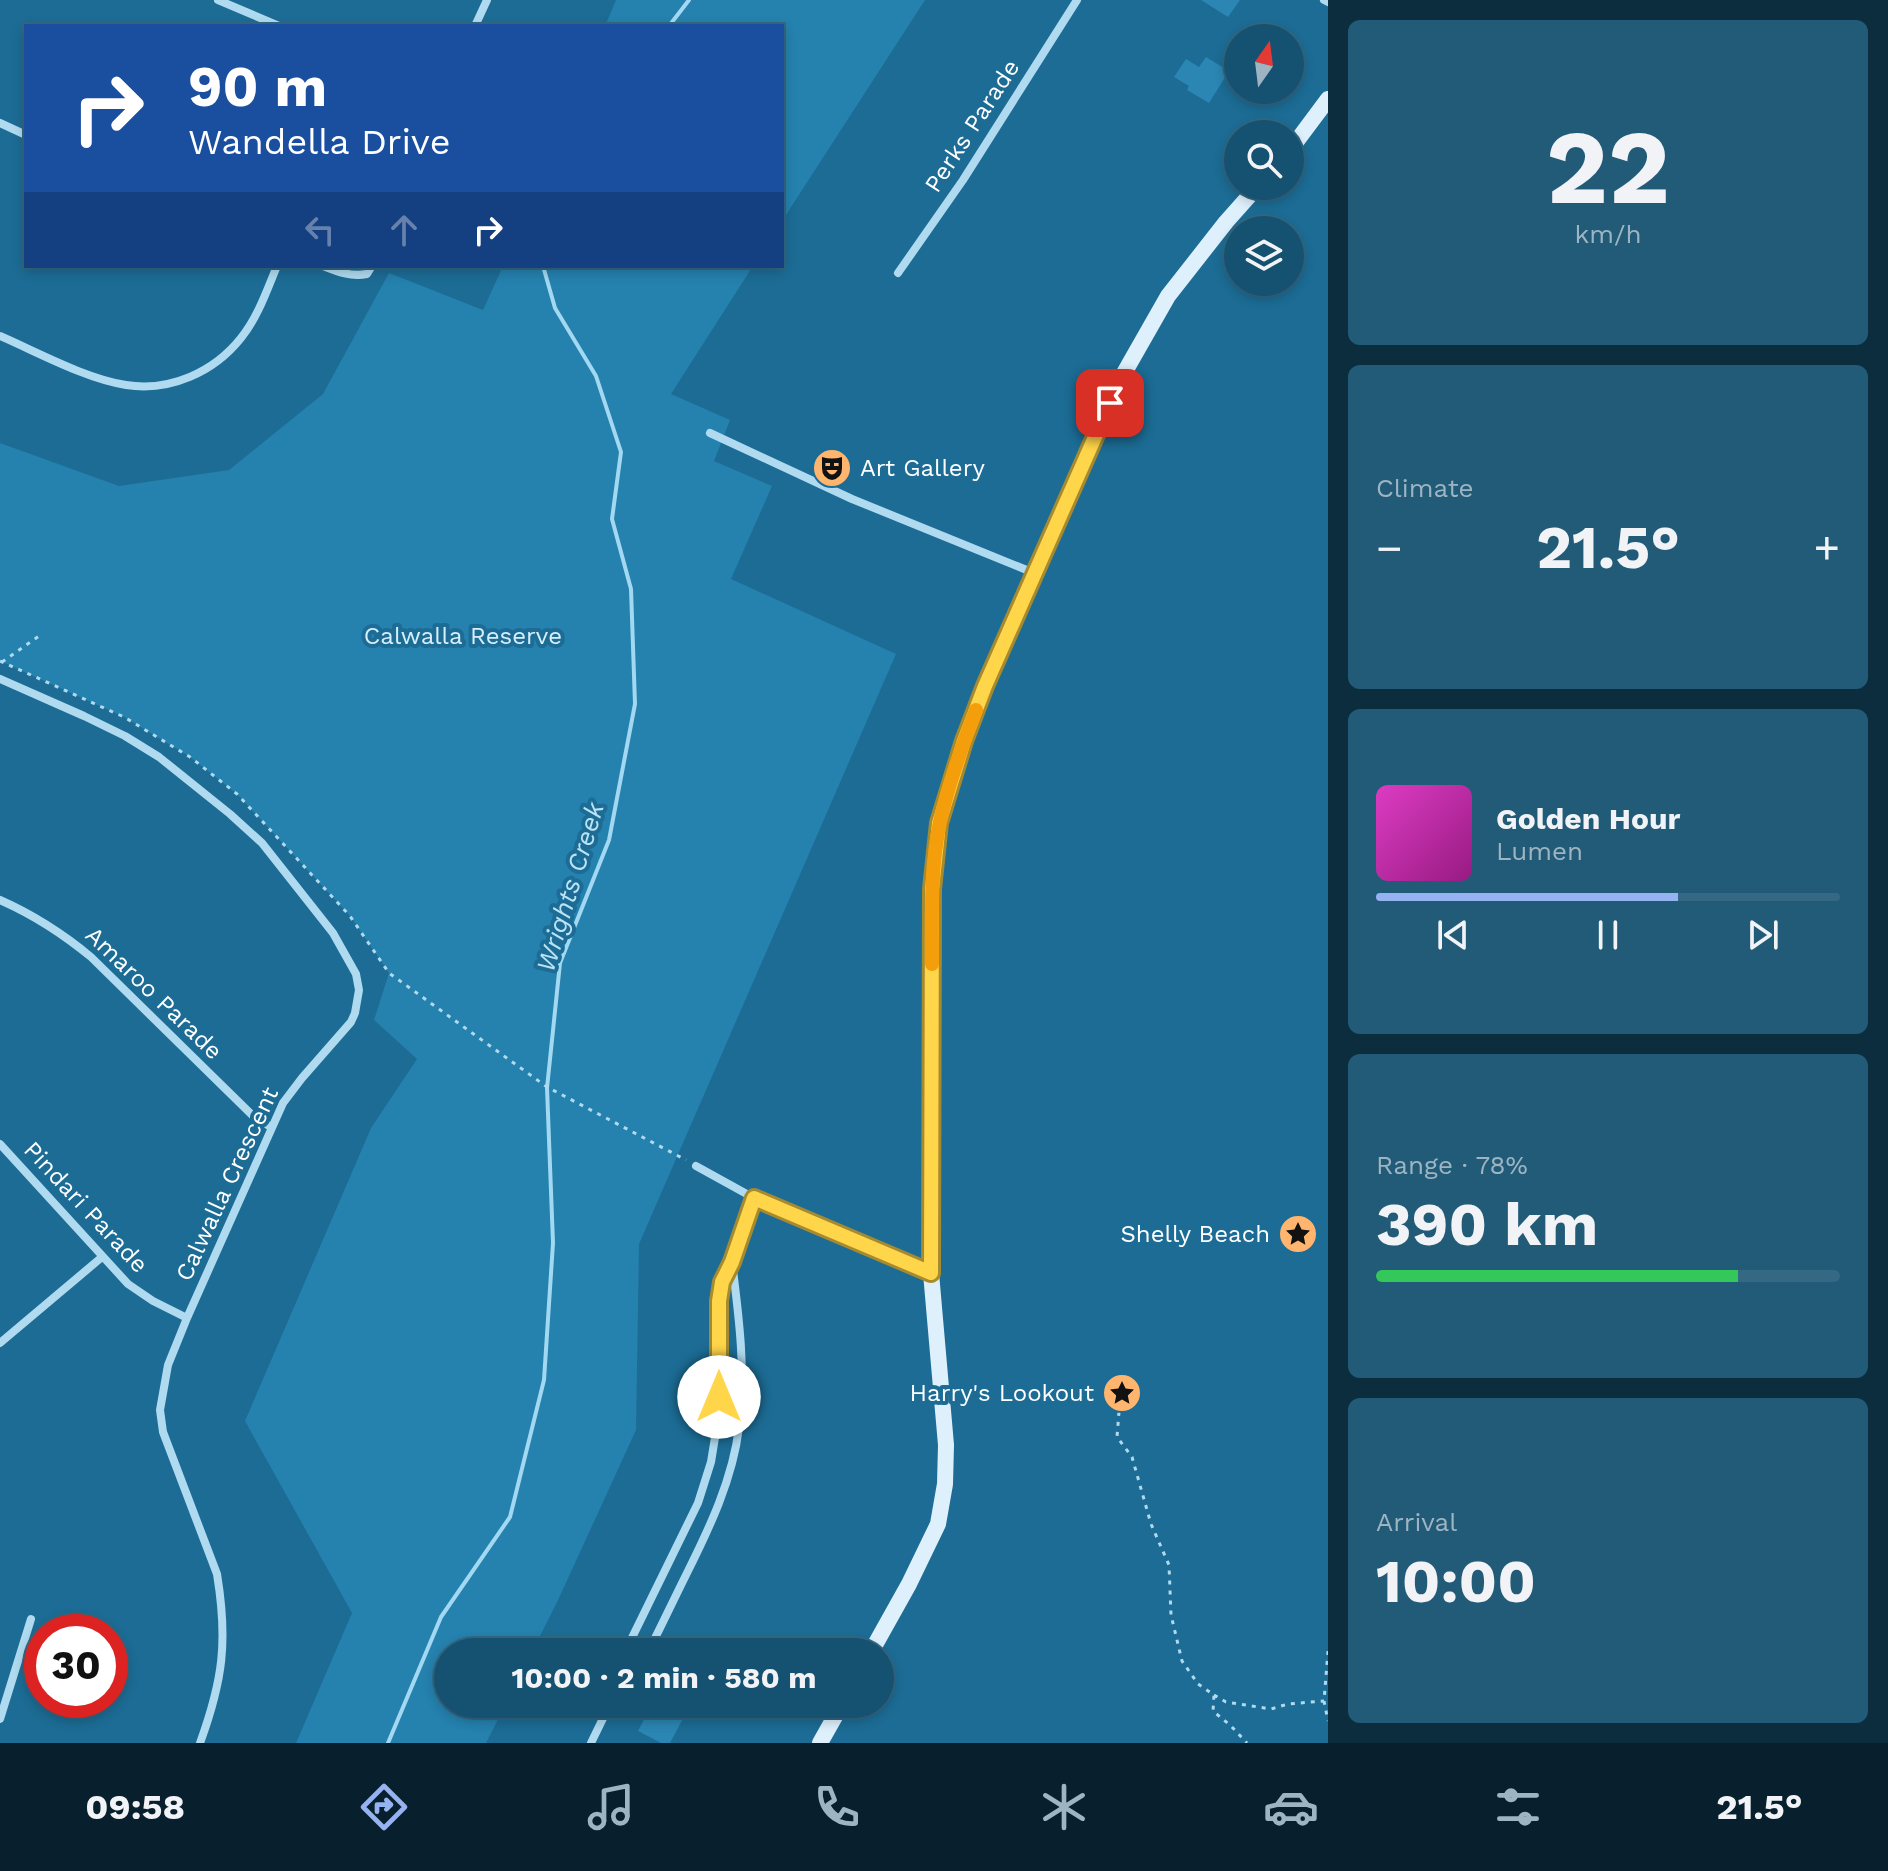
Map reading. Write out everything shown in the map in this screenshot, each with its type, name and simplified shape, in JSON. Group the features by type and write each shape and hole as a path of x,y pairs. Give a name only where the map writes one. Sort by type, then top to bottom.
{"street":[{"path":"218,0 274,24"},
{"path":"476,24 487,0"},
{"name":"Perks Parade","path":"898,273 963,180 1077,0"},
{"path":"1304,131 1328,99"},
{"path":"0,123 24,134"},
{"path":"879,1638 938,1524 945,1484 946,1445 931,1273 932,889 939,823 975,714 1123,375 1168,296 1246,200"},
{"path":"0,336 108,381 128,386 155,386 181,381 203,371 241,338 256,314 276,268"},
{"path":"329,268 352,275 367,274 372,268"},
{"path":"710,433 852,499 1034,573"},
{"name":"Calwalla Crescent","path":"0,679 125,736 195,785 262,843 333,933 356,974 359,990 351,1022 292,1090 271,1127 168,1365 160,1410 163,1432 217,1574 221,1598 220,1677 200,1743"},
{"name":"Amaroo Parade","path":"0,900 39,919 72,941 246,1110 271,1127"},
{"name":"Pindari Parade","path":"0,1144 102,1257 141,1294 187,1318"},
{"path":"696,1166 754,1198 931,1273"},
{"path":"632,1638 698,1503 711,1462 718,1419 719,1301 722,1282 754,1198"},
{"path":"0,1343 102,1257"},
{"path":"655,1638 703,1540 735,1452 743,1358 732,1262"},
{"path":"0,1719 24,1642"},
{"path":"591,1743 603,1718"},
{"path":"820,1743 834,1718"}],"path":[{"path":"1,662 39,636"},
{"path":"1,662 124,717 190,757 237,794 350,916 389,973 547,1087 696,1166"},
{"path":"1119,1412 1117,1437 1132,1457 1151,1524 1169,1565 1171,1615 1182,1661 1198,1684 1226,1702 1271,1709 1288,1704 1324,1701"},
{"path":"1328,1651 1324,1701 1328,1721"},
{"path":"1214,1695 1213,1711 1247,1743"}],"green space":[{"path":"616,0 925,0 784,218 784,24 606,24"},
{"name":"Calwalla Reserve","path":"502,268 752,268 671,394 730,420 714,461 772,486 731,579 896,654 639,1244 636,1430 559,1598 539,1638 434,1638 434,1718 499,1718 486,1743 296,1743 352,1613 245,1421 371,1128 417,1059 374,1020 389,973 350,916 237,794 190,757 124,717 0,661 0,443 119,486 229,470 323,394 389,273 483,310"}],"building":[{"path":"1201,0 1240,0 1228,17"},
{"path":"1206,57 1224,68 1224,79 1209,103 1187,90 1189,86 1174,77 1186,59 1199,67"},
{"path":"645,1718 683,1718 670,1743 661,1743 638,1731"}],"waterway":[{"name":"Wrights Creek","path":"671,24 689,0"},
{"name":"Wrights Creek","path":"388,1743 441,1617 510,1517 544,1380 553,1243 547,1088 560,963 609,840 635,704 631,589 612,519 621,452 596,376 555,308 544,268"}],"slow traffic":[{"path":"932,964 932,889 939,823 976,710"}],"place":[{"name":"Art Gallery","path":"832,468"},
{"name":"Shelly Beach","path":"1298,1234"},
{"name":"Harry's Lookout","path":"1122,1393"}],"route":[{"path":"719,1397 719,1301 722,1282 754,1198 931,1273 932,889 939,823 964,741 985,686 1110,403"}]}
